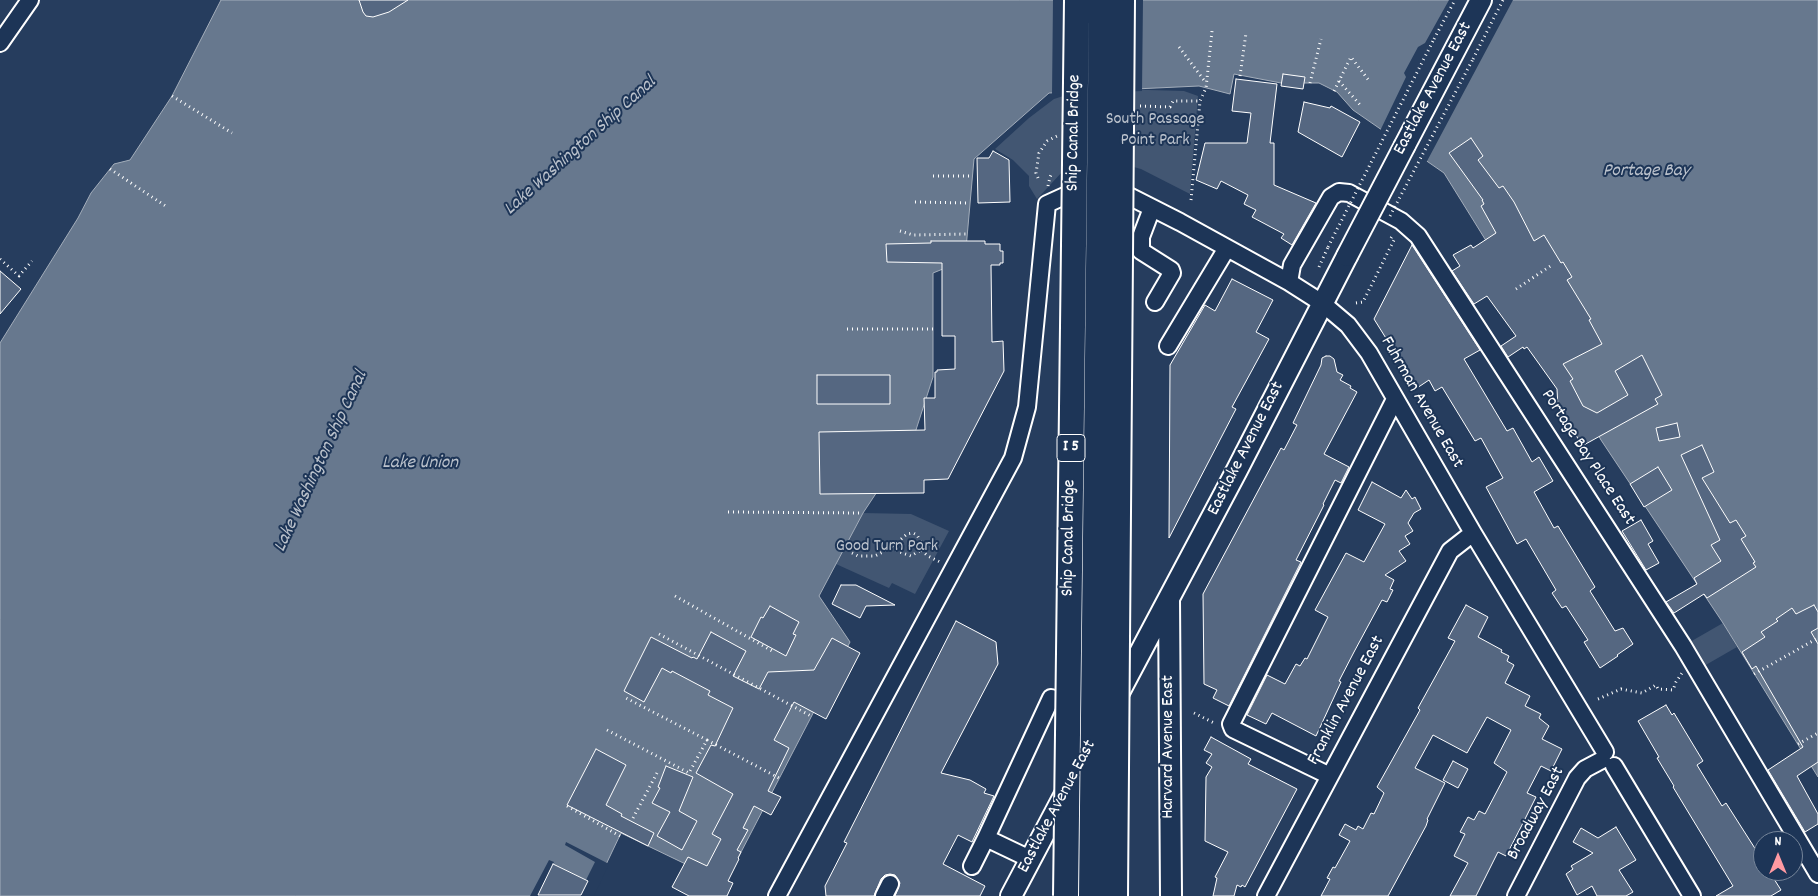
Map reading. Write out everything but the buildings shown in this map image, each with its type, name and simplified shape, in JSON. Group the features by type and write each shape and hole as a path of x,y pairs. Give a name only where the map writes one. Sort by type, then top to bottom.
{"highway":[{"name":"Ship Canal Bridge","path":"1066,896 1077,0"},
{"name":"Ship Canal Bridge","path":"1091,896 1101,0"},
{"path":"1115,896 1122,0"}],"main road":[{"name":"Eastlake Avenue East","path":"1011,896 1237,470 1346,256 1481,0"},
{"name":"Harvard Avenue East","path":"1169,597 1171,896"}],"street":[{"path":"0,44 30,0"},
{"name":"Fuhrman Avenue East","path":"777,896 1013,458 1027,408 1047,204 1098,180 1289,282 1322,303 1348,325 1359,338 1607,759 1692,896"},
{"name":"Portage Bay Place East","path":"1289,282 1292,265 1331,197 1339,192 1349,193 1400,221 1418,236 1683,646 1818,874"},
{"path":"1152,208 1141,237 1141,251 1171,270 1172,273 1155,302"},
{"path":"1168,346 1227,248"},
{"path":"1330,776 1233,729 1231,724 1395,399"},
{"name":"Franklin Avenue East","path":"1266,896 1450,551 1473,533"},
{"path":"972,866 1051,698 1107,716"},
{"name":"Broadway East","path":"1516,896 1576,778 1585,769 1607,759"},
{"path":"986,838 1030,859"}],"path":[{"path":"1328,247 1455,0"},
{"path":"1388,221 1504,0"},
{"path":"1191,200 1200,101 1206,83 1212,31"},
{"path":"1240,76 1246,33"},
{"path":"1310,83 1321,39"},
{"path":"1179,47 1206,83"},
{"path":"1334,91 1351,57 1370,82"},
{"path":"1339,81 1362,107"},
{"path":"172,96 232,133"},
{"path":"110,169 167,207"},
{"path":"1048,183 1052,173"},
{"path":"933,176 973,176"},
{"path":"916,202 970,203"},
{"path":"900,231 913,235 967,234"},
{"path":"1356,303 1363,302 1394,240 1391,238 1394,233"},
{"path":"0,259 19,276 32,261"},
{"path":"1516,289 1552,265"},
{"path":"847,329 933,329"},
{"path":"728,512 863,513"},
{"path":"849,549 858,556 875,556 907,534 913,533 918,535 921,542 921,550 928,556"},
{"path":"892,546 897,551 911,556 921,550"},
{"path":"675,596 774,652"},
{"path":"658,634 811,716"},
{"path":"1754,674 1818,638"},
{"path":"1598,699 1621,689 1642,693 1656,685 1658,690 1673,690 1681,673"},
{"path":"624,697 779,778"},
{"path":"1194,713 1204,717"},
{"path":"607,730 689,773 707,740"},
{"path":"1798,744 1818,732"},
{"path":"633,818 658,774"},
{"path":"567,806 620,836"}],"green space":[{"name":"South Passage Point Park","path":"1114,89 1184,91 1198,96 1190,194 1141,169 1104,159 1063,171 1037,199 1029,186 1029,176 1013,160 995,149 1029,118 1054,99 1079,91"},
{"name":"Good Turn Park","path":"863,513 911,514 949,531 915,594 892,583 889,588 836,564"},
{"path":"1723,623 1737,647 1697,670 1683,646"}],"water":[{"name":"Lake Union","path":"221,0 1818,0 1818,777 1723,623 1601,440 1516,289 1444,173 1353,110 1337,92 1319,83 1281,83 1234,74 1230,94 1199,86 1049,93 974,159 965,260 933,273 933,377 914,436 863,513 819,596 850,642 725,883 621,833 591,896 0,896 0,343 78,218 91,193 114,164 130,160 172,96"}],"pier":[{"path":"1053,0 1143,0 1142,91 1052,95"},
{"path":"1449,0 1513,0 1426,163 1380,131 1406,77 1404,73 1418,47 1425,43"},
{"path":"566,842 609,864 594,896 530,896 549,860 554,862 553,864 586,880 595,862 565,845"}],"water label":[{"name":"Lake Washington Ship Canal","path":"581,147"},
{"name":"Portage Bay","path":"1646,172"},
{"name":"Lake Washington Ship Canal","path":"322,462"}]}
